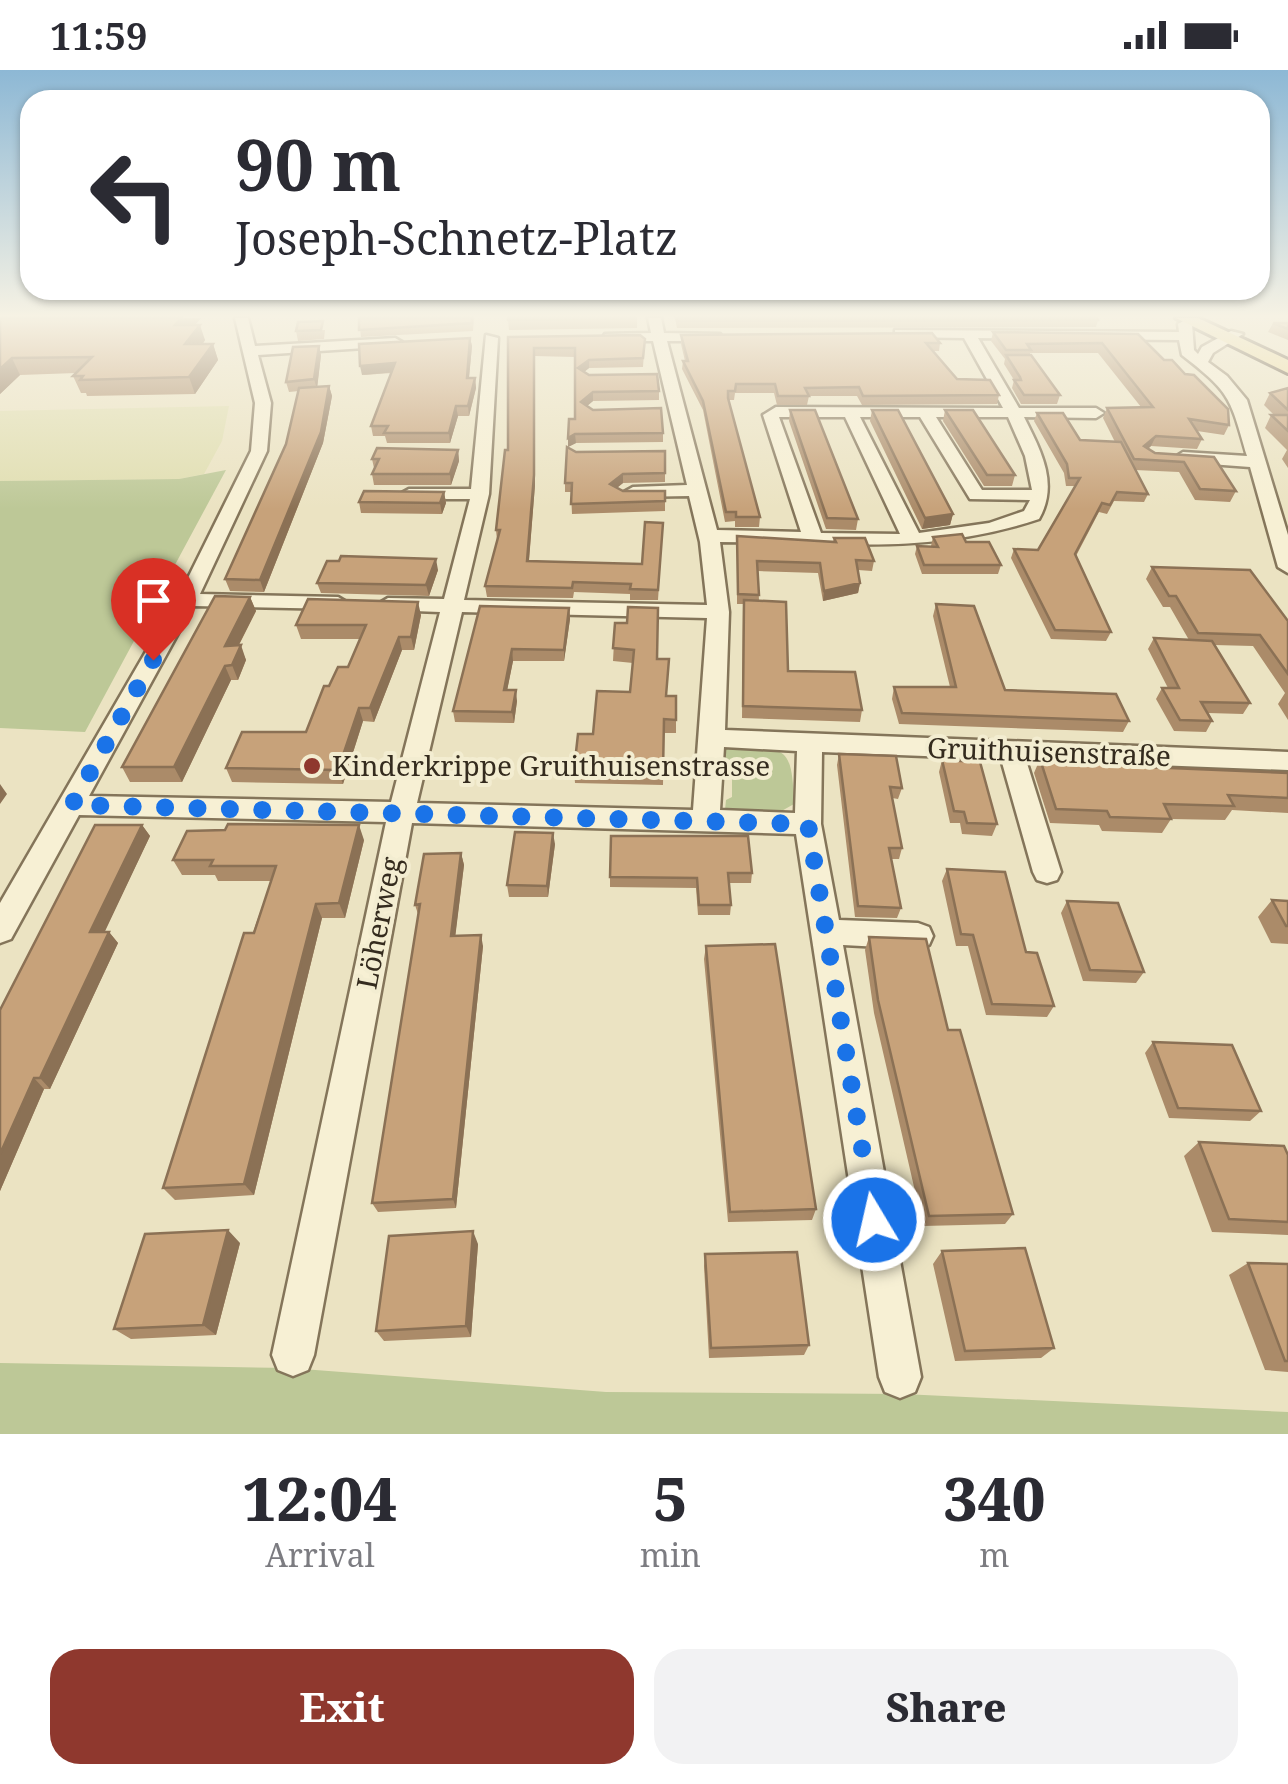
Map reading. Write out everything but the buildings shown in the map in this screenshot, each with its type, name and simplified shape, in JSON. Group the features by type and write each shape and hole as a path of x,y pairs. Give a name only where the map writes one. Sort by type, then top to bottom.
{"street":[{"path":"0,930 223,531 259,451 264,403 258,382"},
{"name":"Löherweg","path":"293,1355 402,813 480,494 471,452 485,382"},
{"path":"672,382 709,536 718,612 706,820"},
{"path":"709,536 954,538 994,530 1032,515 1041,495 1039,470 996,382"},
{"path":"1221,382 1239,400 1288,567"},
{"path":"651,409 678,408"},
{"path":"924,411 976,495 1041,495"},
{"path":"813,538 772,416 924,411 1096,413"},
{"path":"850,412 913,540"},
{"path":"663,451 689,451"},
{"path":"1165,456 1258,462"},
{"path":"622,492 698,490"},
{"path":"390,494 480,494"},
{"path":"186,600 718,612"},
{"name":"Gruithuisenstraße","path":"712,738 1288,760"},
{"path":"810,743 808,824 900,1377"},
{"path":"1011,751 1047,872"},
{"path":"72,805 808,824"},
{"path":"826,932 918,936"}],"shaded area":[{"path":"229,406 222,441 204,474 179,479 0,481 0,411"}],"green space":[{"path":"226,470 85,732 0,728 0,481 179,479"},
{"path":"725,749 781,752 791,768 794,804 778,813 725,810 726,800 732,797 732,772 725,768"},
{"path":"0,1363 289,1368 606,1392 903,1394 1288,1412 1288,1434 0,1434"}],"place":[{"name":"Kinderkrippe Gruithuisenstrasse","path":"312,766"}],"route":[{"path":"153,660 72,805 808,824 874,1220"}]}
